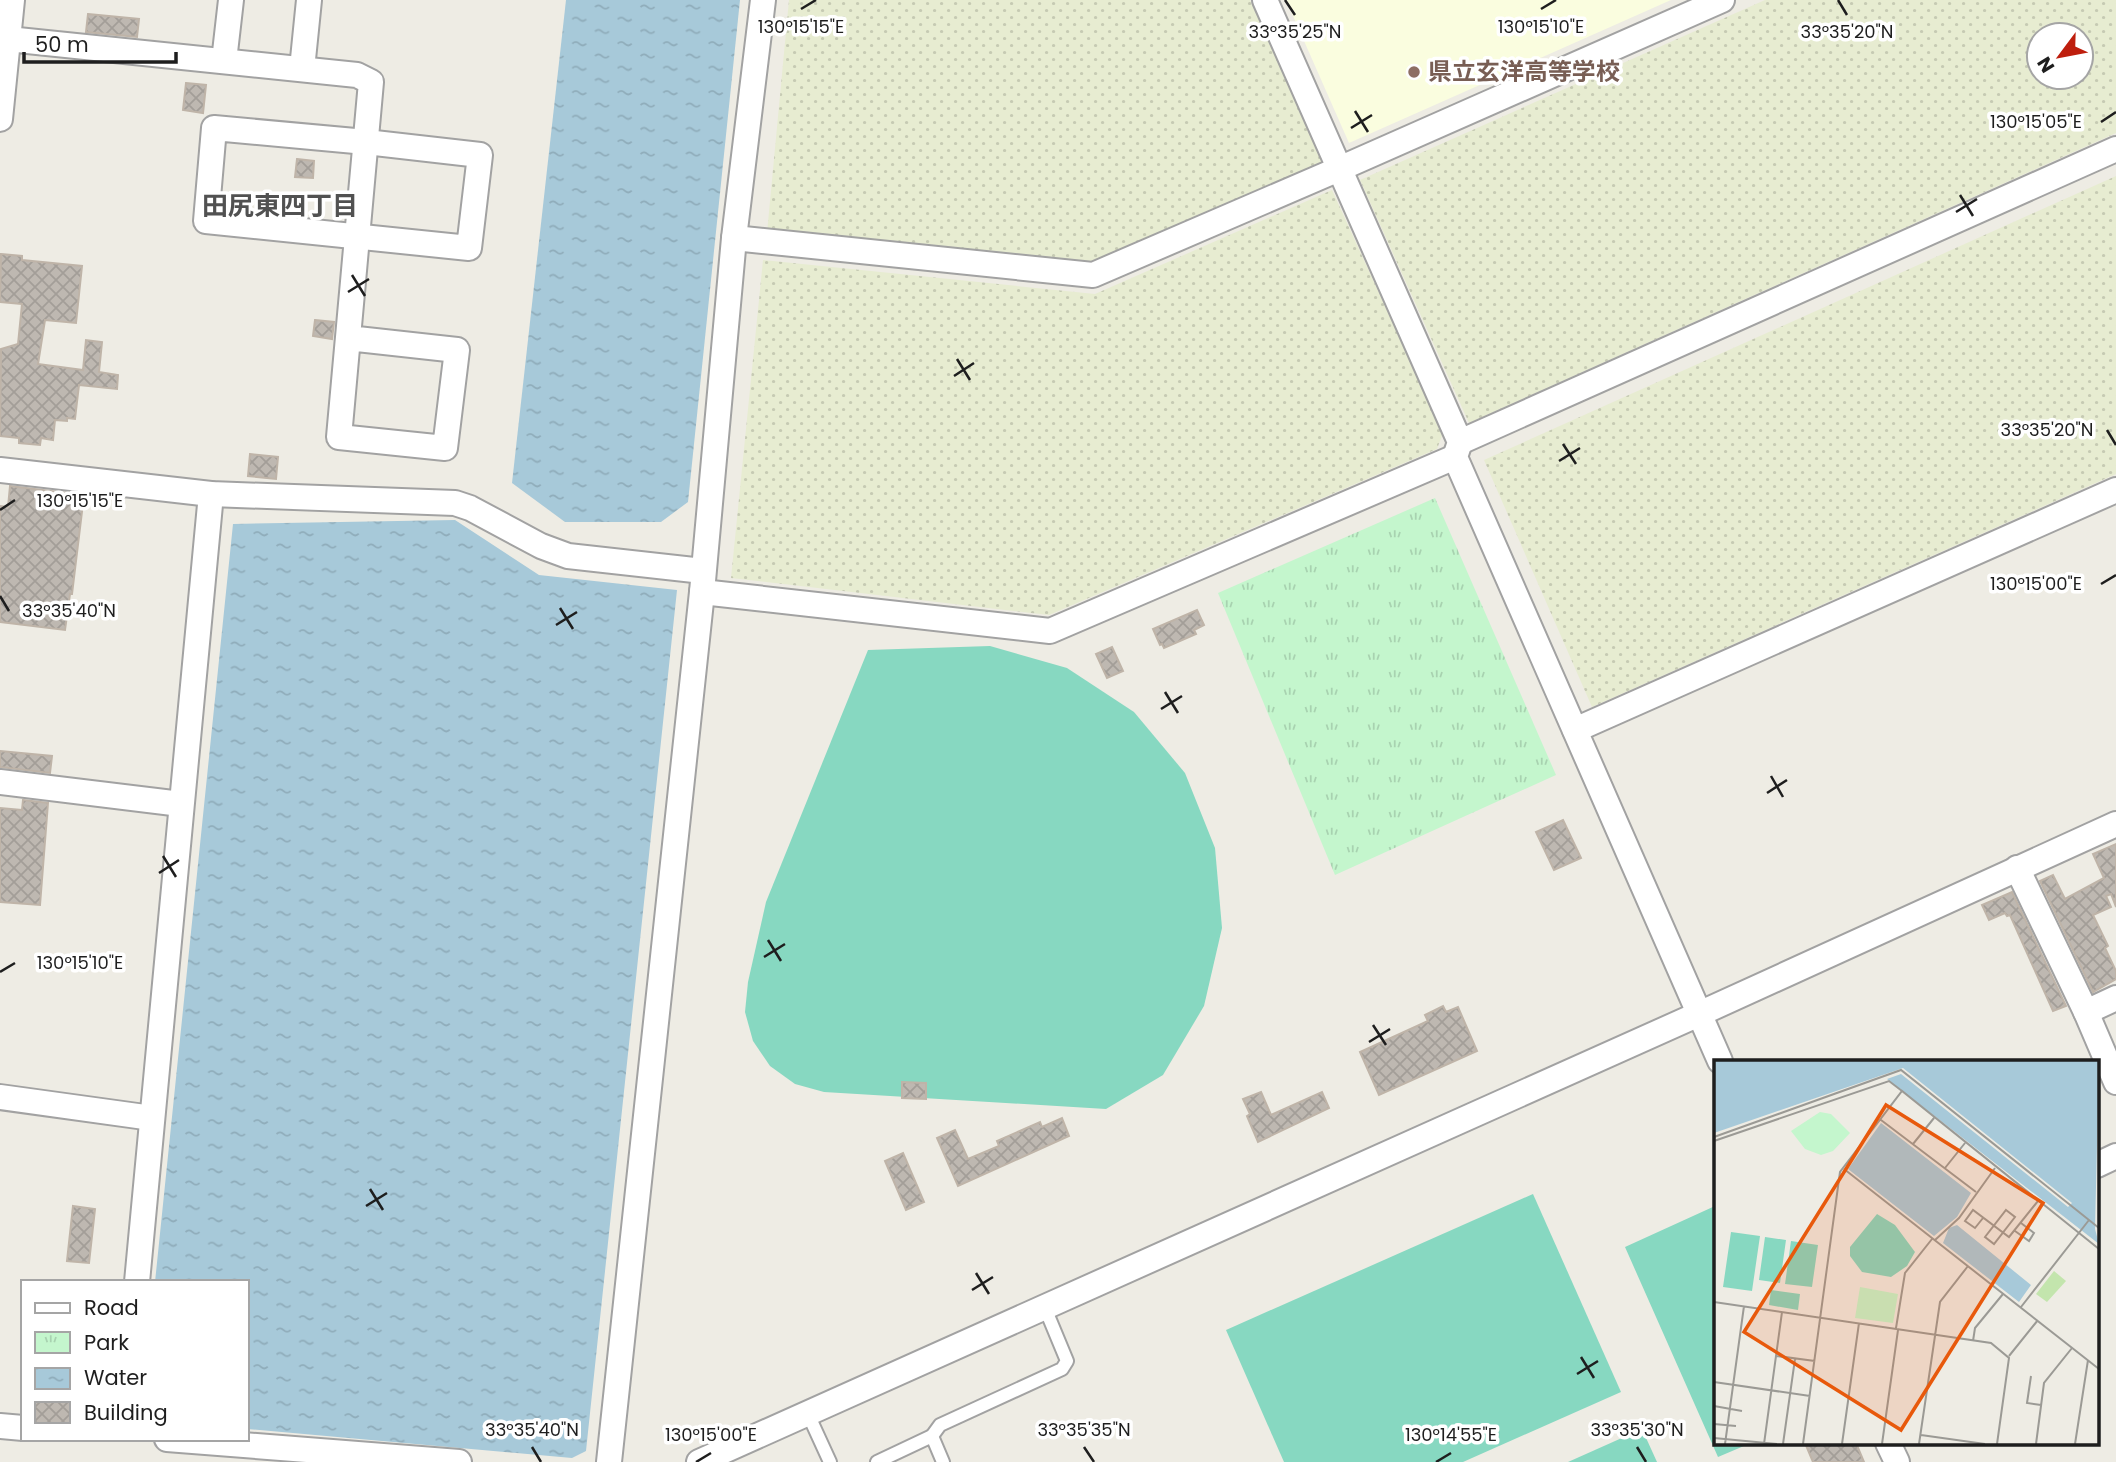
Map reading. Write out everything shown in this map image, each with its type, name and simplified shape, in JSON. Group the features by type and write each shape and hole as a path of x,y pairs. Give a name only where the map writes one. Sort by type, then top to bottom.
{"street":[{"path":"0,119 12,0"},
{"path":"224,61 231,0"},
{"path":"302,69 309,0"},
{"path":"609,1462 702,582 734,238 763,0"},
{"path":"1265,0 1575,730 1720,1060"},
{"path":"734,238 1093,275 1722,0"},
{"path":"8,38 357,75 371,82 348,338 340,437 445,448 457,350 348,338"},
{"path":"214,128 480,155 468,248 358,236 206,221 214,128"},
{"path":"0,470 211,494 455,503 470,508 541,547 568,556 702,582 1050,631 2116,149"},
{"path":"1575,730 2116,490"},
{"path":"137,1280 211,494"},
{"path":"0,782 181,804"},
{"path":"699,1462 2116,824"},
{"path":"2017,868 2086,1012 2116,1082"},
{"path":"2086,1012 2116,998"},
{"path":"0,1097 152,1118"},
{"path":"2098,1165 2116,1156"},
{"path":"0,1426 21,1428"},
{"path":"192,1441 459,1462"},
{"path":"1888,1444 1897,1462"}],"lane":[{"path":"877,1462 932,1436 940,1425 1062,1369 1067,1361 1045,1308"},
{"path":"808,1414 830,1462"},
{"path":"932,1436 943,1462"}],"shaded area":[{"path":"789,0 1250,0 1324,162 1091,266 767,233"},
{"name":"県立玄洋高等学校","path":"1286,0 1671,0 1349,143"},
{"path":"1765,0 2116,0 2116,133 1469,423 1360,180"},
{"path":"2116,176 2116,474 1592,707 1484,460"},
{"path":"1332,190 1443,433 1437,449 1049,615 731,578 763,260 1095,294"}],"green space":[{"path":"1435,498 1556,775 1335,875 1218,593"},
{"path":"990,646 1067,668 1134,712 1185,773 1215,848 1222,928 1204,1006 1163,1075 1106,1109 824,1092 795,1084 770,1066 753,1041 745,1012 748,982 766,902 868,650"},
{"path":"1533,1194 1621,1392 1463,1462 1284,1462 1226,1330"},
{"path":"1714,1206 1714,1444 1749,1444 1718,1457 1625,1247"},
{"path":"1642,1429 1657,1462 1568,1462"}],"water":[{"path":"566,0 740,0 688,502 661,522 565,522 512,483"},
{"path":"455,520 539,575 677,590 586,1451 572,1458 248,1429 248,1280 155,1280 233,524"}],"building":[{"path":"88,14 139,19 137,37 86,32"},
{"path":"186,83 206,85 203,113 183,110"},
{"path":"297,159 314,161 313,178 295,177"},
{"path":"1,254 22,256 22,260 82,266 76,323 45,320 38,364 83,370 86,340 102,342 99,372 118,375 117,389 79,385 75,419 55,420 53,440 41,438 40,445 19,443 19,438 0,436 1,349 18,344 22,304 0,302"},
{"path":"315,320 334,322 332,339 313,336"},
{"path":"250,454 278,457 276,479 248,476"},
{"path":"10,486 84,495 65,630 0,622 0,506 8,507"},
{"path":"1197,610 1204,625 1194,630 1196,634 1164,648 1160,645 1153,629"},
{"path":"1112,647 1123,671 1107,678 1096,654"},
{"path":"0,751 52,756 50,773 0,767"},
{"path":"23,800 48,803 40,905 0,902 0,808 22,810"},
{"path":"1563,820 1581,858 1554,870 1536,832"},
{"path":"2116,844 2116,907 2111,894 2106,896 2111,907 2093,915 2108,946 2105,948 2116,971 2116,979 2093,992 2040,881 2053,875 2065,899 2104,878 2093,854"},
{"path":"2012,892 2066,1006 2053,1011 2010,915 2005,913 1989,920 1982,905"},
{"path":"1443,1006 1446,1012 1458,1007 1477,1051 1379,1095 1360,1052 1428,1021 1425,1015"},
{"path":"902,1082 926,1083 926,1099 902,1098"},
{"path":"1261,1092 1271,1115 1322,1092 1329,1108 1258,1142 1243,1099"},
{"path":"1062,1118 1069,1136 958,1186 937,1138 955,1130 968,1159 999,1146 997,1141 1040,1122 1042,1127"},
{"path":"903,1153 924,1202 906,1210 885,1161"},
{"path":"73,1206 95,1209 89,1263 67,1261"},
{"path":"1805,1444 1856,1444 1864,1462 1813,1462"}],"place":[{"name":"県立玄洋高等学校","path":"1414,72"}],"district":[{"name":"田尻東四丁目","path":"280,206"}]}
